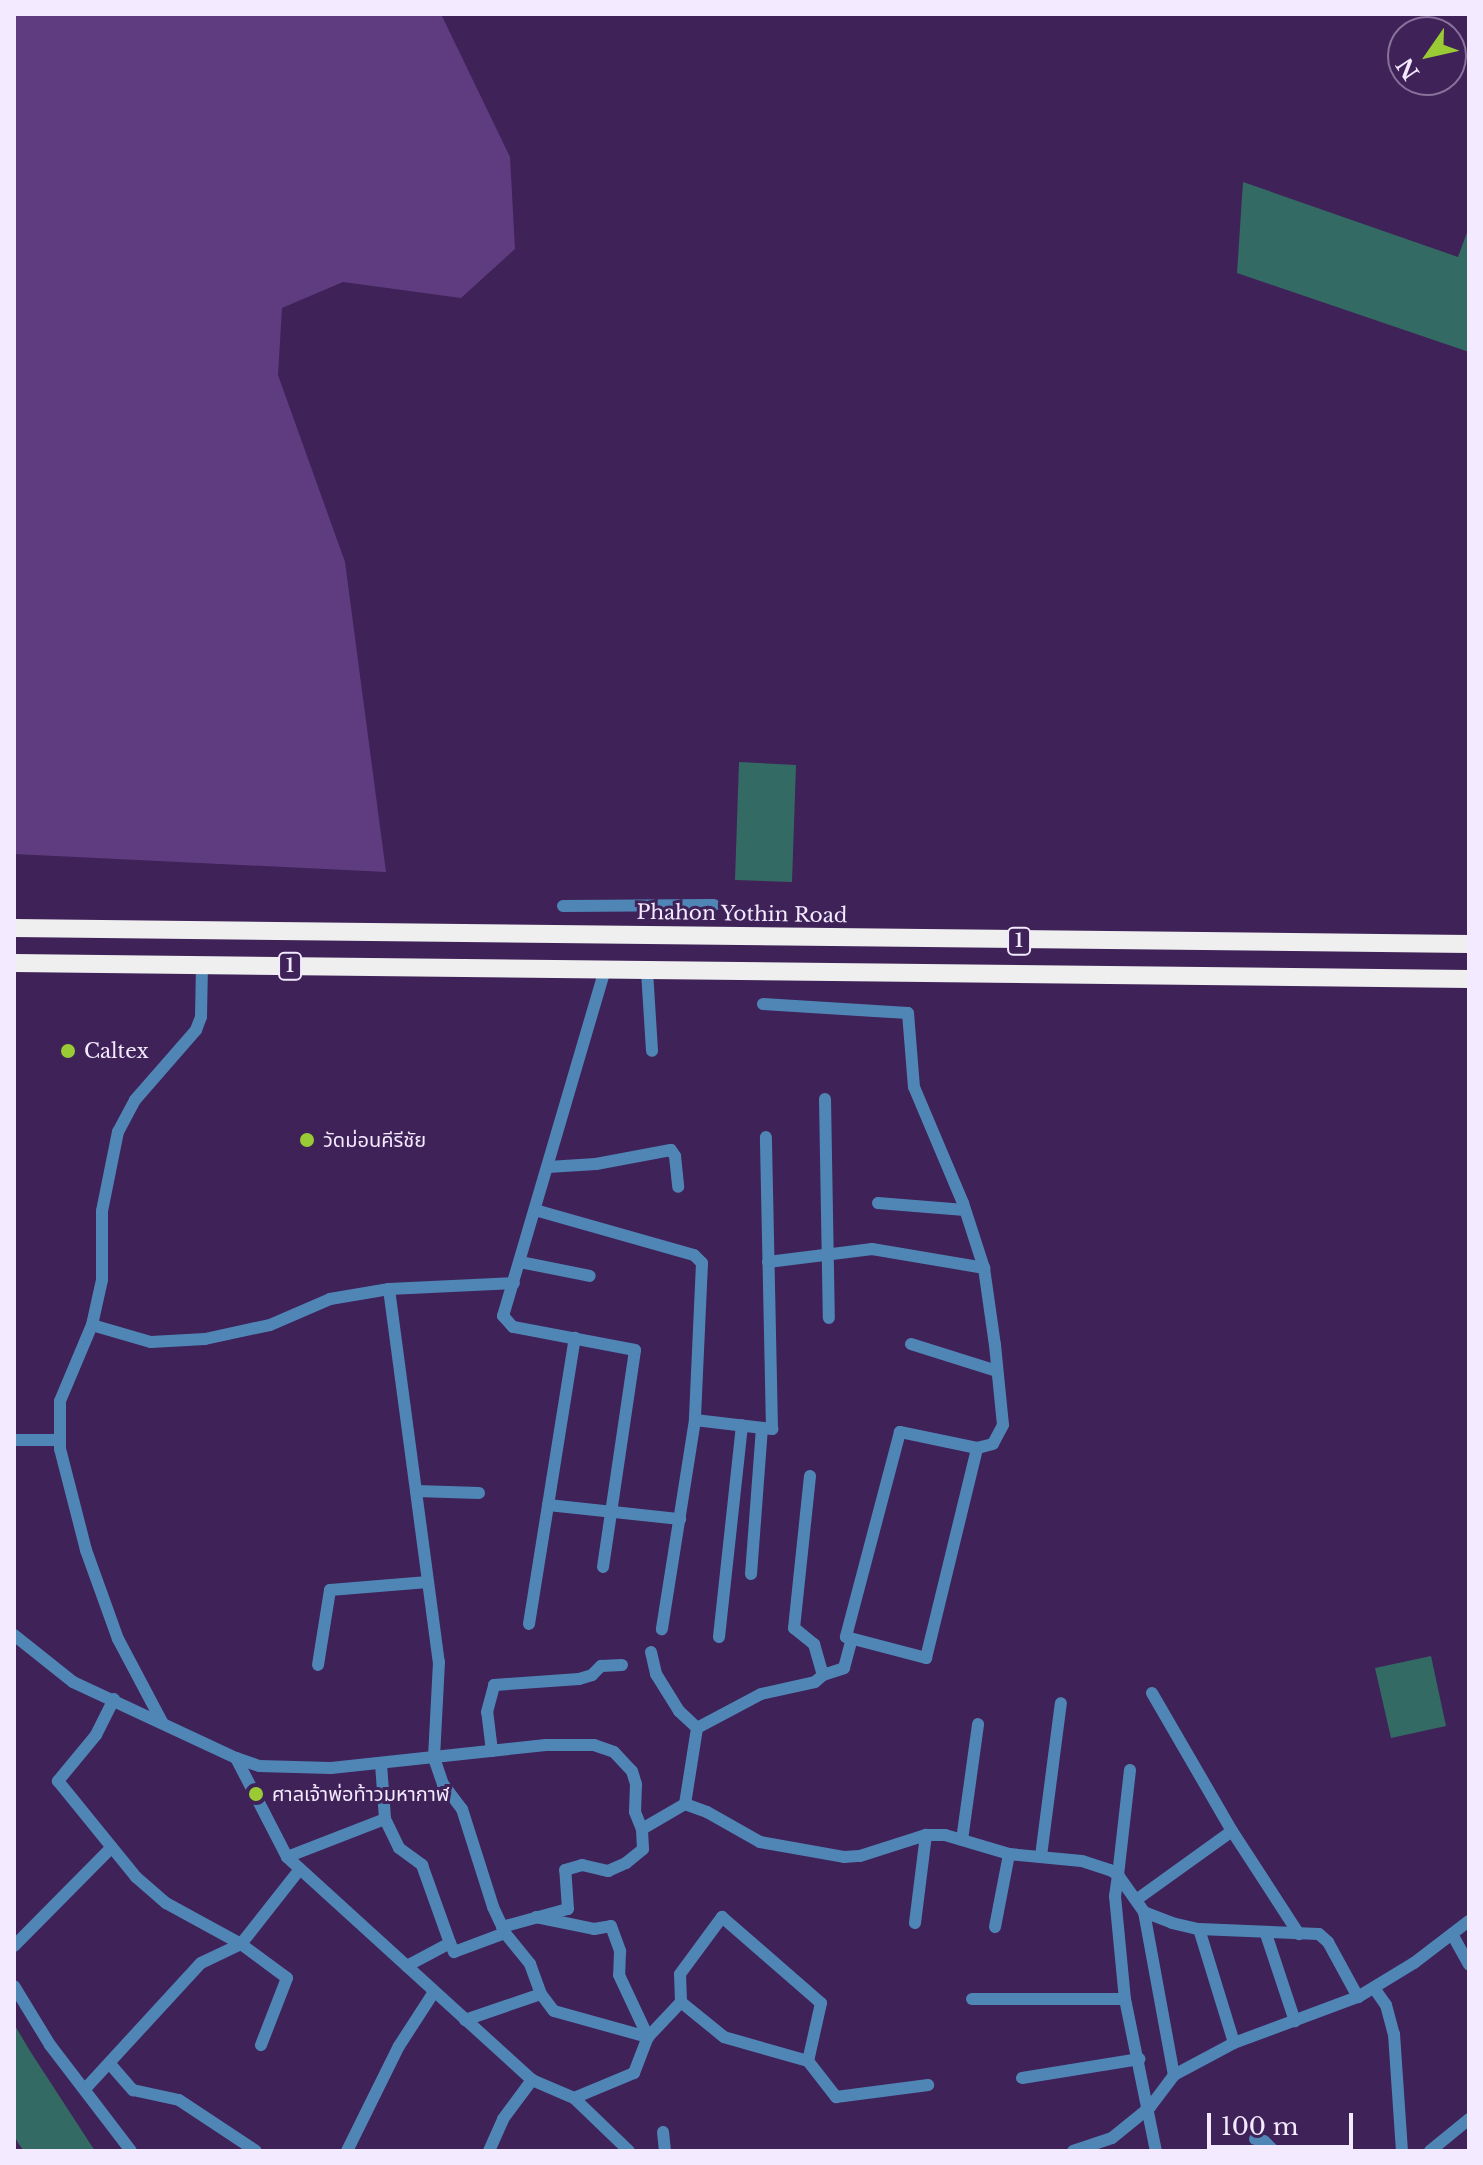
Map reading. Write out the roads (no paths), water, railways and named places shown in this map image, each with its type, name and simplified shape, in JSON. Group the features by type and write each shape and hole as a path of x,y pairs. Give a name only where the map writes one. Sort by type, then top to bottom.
{"highway":[{"name":"Phahon Yothin Road","path":"14,928 1469,944"},
{"path":"566,969 568,933"},
{"name":"1","path":"14,963 1469,979"}],"street":[{"path":"563,906 714,905"},
{"path":"162,1722 113,1624 86,1550 60,1440 60,1401 92,1325 102,1280 102,1211 118,1132 135,1100 196,1030 201,1017 202,965"},
{"path":"603,1567 635,1350 513,1327 503,1316 605,970"},
{"path":"647,971 652,1051"},
{"path":"763,1004 908,1013 914,1087 965,1210 984,1268 1003,1425 993,1444 977,1448 900,1432 846,1637 926,1658 977,1448"},
{"path":"825,1099 829,1318"},
{"path":"695,1420 772,1429 766,1137"},
{"path":"548,1167 596,1164 671,1150 675,1156 678,1187"},
{"path":"878,1203 965,1210"},
{"path":"535,1210 700,1259 703,1269 695,1420 662,1629"},
{"path":"768,1262 872,1249 984,1268"},
{"path":"520,1262 590,1276"},
{"path":"92,1325 151,1342 205,1339 270,1325 330,1299 389,1289 514,1283"},
{"path":"389,1289 439,1662 434,1758 443,1784 462,1809 504,1930 530,1964 541,1994 554,2011 573,2019 648,2037"},
{"path":"529,1624 575,1338"},
{"path":"911,1344 997,1371"},
{"path":"719,1637 742,1425"},
{"path":"751,1574 762,1428"},
{"path":"14,1440 60,1440"},
{"path":"810,1476 794,1628 814,1644 823,1675"},
{"path":"416,1491 479,1493"},
{"path":"548,1505 680,1519"},
{"path":"318,1665 330,1590 428,1582"},
{"path":"14,1635 73,1682 236,1758 280,1768 381,1764 546,1745 594,1745 614,1752 632,1771 636,1784 635,1812 642,1829 642,1852 614,1869 567,1867 564,1877 569,1907 536,1917 454,1952 422,1865 399,1848 385,1819 381,1764"},
{"path":"697,1728 761,1694 815,1682 823,1675 844,1668 852,1639"},
{"path":"651,1652 656,1674 679,1711 697,1728"},
{"path":"492,1751 487,1712 494,1685 579,1679 592,1675 601,1666 622,1665"},
{"path":"1152,1693 1232,1831 1299,1934"},
{"path":"114,1699 96,1735 58,1781 136,1877 166,1903 241,1944 287,1978 261,2045"},
{"path":"1041,1856 1061,1703"},
{"path":"962,1840 978,1724"},
{"path":"685,1804 697,1728"},
{"path":"236,1758 287,1857 532,2080 574,2098 629,2151"},
{"path":"1130,1770 1115,1896 1125,1999 1150,2107 1156,2151"},
{"path":"642,1829 685,1804"},
{"path":"685,1804 707,1812 760,1842 844,1857 860,1856 926,1835 945,1835 1009,1854 1097,1864 1118,1875 1144,1912 1174,2075"},
{"path":"287,1857 385,1819"},
{"path":"1136,1900 1232,1831"},
{"path":"915,1923 926,1835"},
{"path":"14,1946 112,1847"},
{"path":"995,1927 1009,1854"},
{"path":"85,2089 201,1963 241,1944 300,1869"},
{"path":"1144,1912 1199,1929 1323,1936 1358,1997"},
{"path":"536,1917 587,1928 613,1928 620,1951 619,1975 648,2037"},
{"path":"574,2098 634,2073 648,2037 681,2002 680,1974 722,1917 821,2003 808,2061"},
{"path":"1073,2151 1090,2148 1112,2138 1150,2107 1174,2075 1234,2043 1358,1997 1469,1921"},
{"path":"1199,1929 1234,2043"},
{"path":"1266,1934 1295,2021"},
{"path":"1452,1934 1469,1965"},
{"path":"407,1966 450,1943"},
{"path":"14,1986 50,2045 131,2151"},
{"path":"1374,1988 1386,2005 1394,2034 1402,2151"},
{"path":"347,2151 399,2046 434,1992"},
{"path":"465,2020 541,1994"},
{"path":"972,1999 1125,1999"},
{"path":"681,2002 724,2037 808,2061 836,2097 928,2085"},
{"path":"1022,2078 1139,2059"},
{"path":"110,2064 133,2090 179,2100 256,2151"},
{"path":"489,2151 503,2119 532,2080"},
{"path":"1430,2151 1469,2119"},
{"path":"663,2132 665,2151"},
{"path":"1255,2139 1264,2141 1274,2151"}],"place":[{"name":"Caltex","path":"68,1051"},
{"name":"วัดม่อนคีรีชัย","path":"307,1140"},
{"name":"ศาลเจ้าพ่อท้าวมหากาฬ","path":"256,1794"}]}
